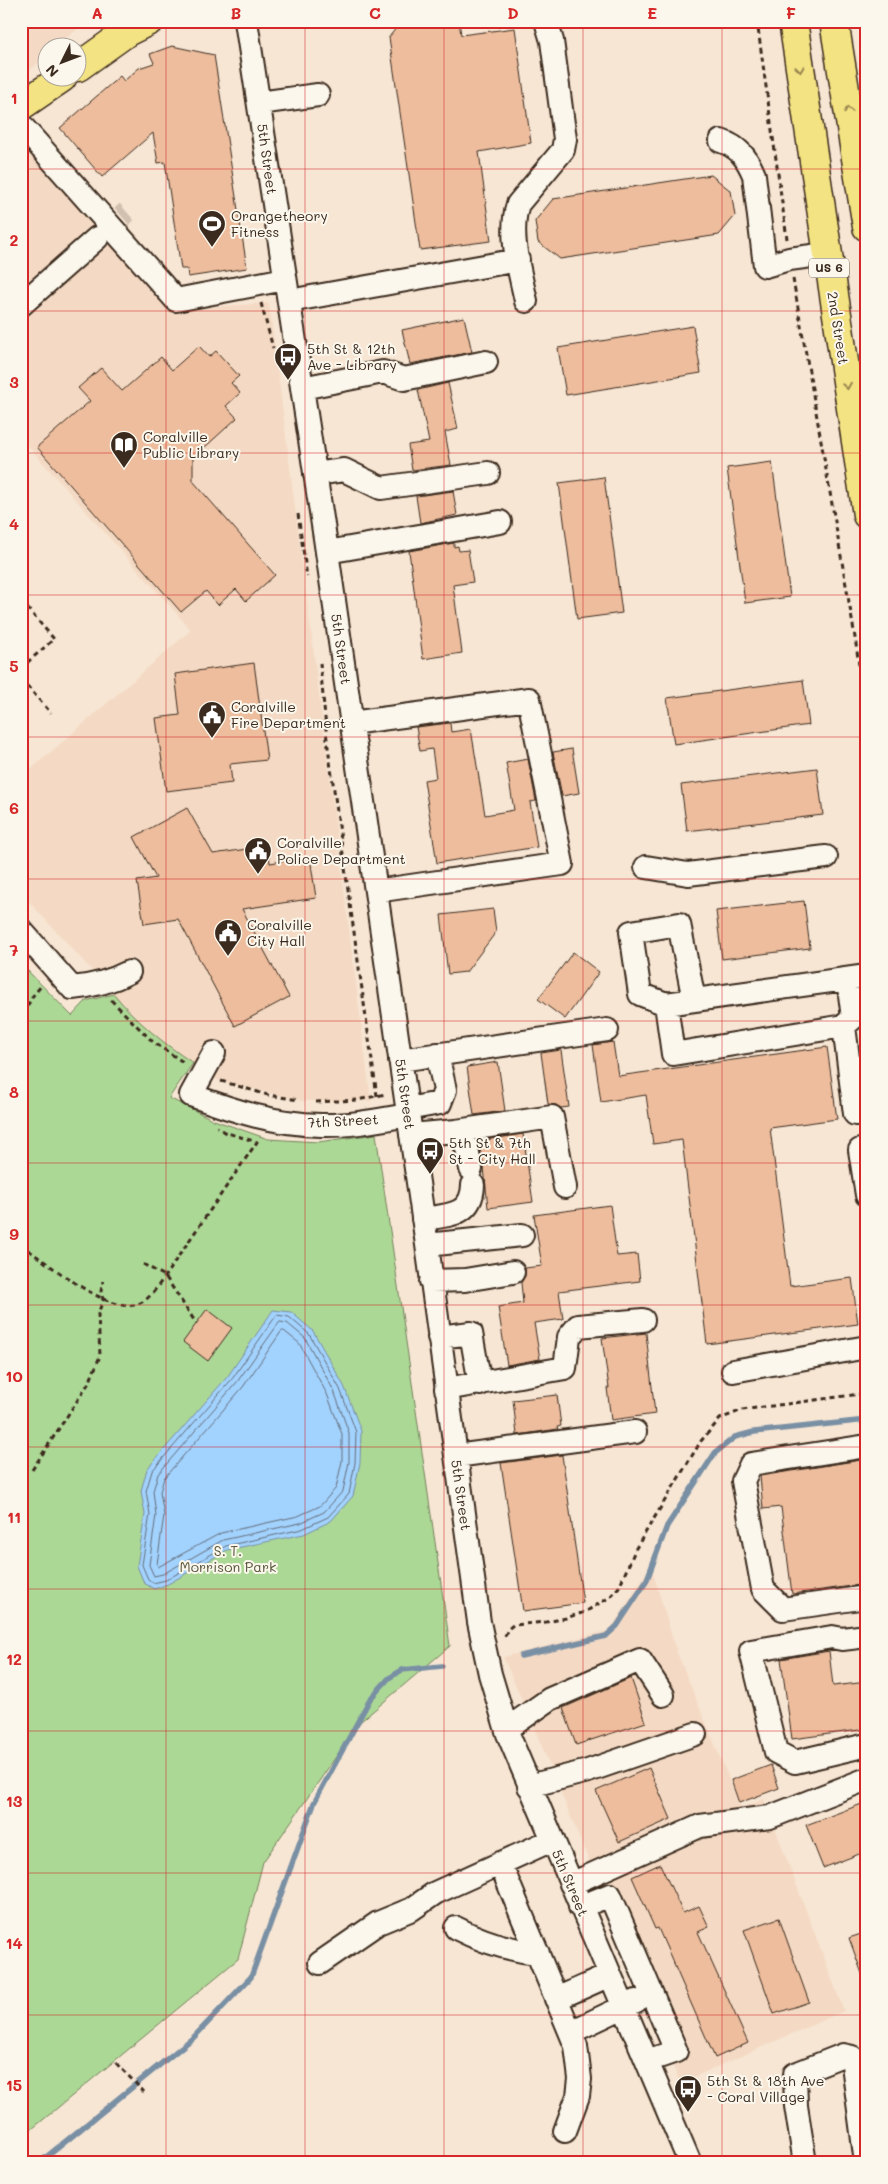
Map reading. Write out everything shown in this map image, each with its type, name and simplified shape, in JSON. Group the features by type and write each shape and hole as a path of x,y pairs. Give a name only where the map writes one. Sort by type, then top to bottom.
{"main road":[{"path":"88,41 110,21"},
{"path":"88,59 127,32 150,21"},
{"name":"2nd Street","path":"793,21 826,254 867,515"},
{"path":"834,21 867,227"},
{"path":"21,106 38,88"},
{"path":"21,106 47,88"}],"street":[{"name":"5th Street","path":"246,21 327,552 427,1245 479,1622 490,1674 507,1729 529,1786 690,2163"},
{"path":"526,302 518,260 514,223 518,204 562,150 565,138 552,41 546,21"},
{"path":"259,103 318,95"},
{"path":"21,125 176,300 287,290 518,260"},
{"path":"721,142 740,150 749,162 754,175 765,266 790,259 826,254"},
{"path":"21,305 97,238"},
{"path":"302,388 383,372 404,379 486,362"},
{"path":"315,474 344,470 381,488 488,473"},
{"path":"327,552 500,522"},
{"path":"351,723 529,699 562,864 376,891"},
{"path":"646,867 688,874 826,857"},
{"path":"666,1004 673,1054 844,1026 853,1018 857,977 666,1004 640,994 631,932 679,924 694,1000"},
{"path":"21,930 72,988 113,981 129,972"},
{"path":"844,1026 855,1114"},
{"path":"400,1060 607,1030"},
{"name":"7th Street","path":"214,1053 191,1095 244,1114 282,1122 322,1125 408,1120"},
{"path":"408,1120 440,1103 445,1090 437,1054"},
{"path":"408,1120 456,1131 552,1117 565,1187"},
{"path":"423,1220 460,1212 470,1202 472,1177 467,1148 456,1131"},
{"path":"860,1150 867,1194"},
{"path":"427,1245 522,1234"},
{"path":"431,1281 465,1280 513,1272"},
{"path":"446,1390 565,1368 569,1337 578,1326 643,1320"},
{"path":"439,1337 471,1333 480,1384"},
{"path":"734,1371 867,1347"},
{"path":"456,1456 635,1432"},
{"path":"867,1446 751,1464 743,1480 763,1589 783,1609 867,1597"},
{"path":"867,1636 842,1639 832,1638 751,1652 776,1752 795,1762 867,1745"},
{"path":"507,1729 550,1699 640,1660 662,1695"},
{"path":"529,1786 588,1771 695,1734"},
{"path":"571,1884 700,1826 770,1818 867,1779"},
{"path":"320,1962 378,1922 412,1909 435,1893 552,1840"},
{"path":"500,1863 576,2046 580,2079 578,2096 565,2131"},
{"path":"580,1907 610,1894 676,2051 647,2062"},
{"path":"456,1928 482,1941 514,1950 538,1953"},
{"path":"556,1999 610,1975"},
{"path":"571,2032 651,1995"},
{"path":"636,2035 664,2023"},
{"path":"805,2163 796,2106 795,2074 843,2055 852,2057 866,2163"}],"path":[{"path":"757,21 790,259 867,719"},
{"path":"260,295 267,330 274,352"},
{"path":"298,512 308,578"},
{"path":"21,601 54,639 21,668"},
{"path":"319,655 327,740 377,1096"},
{"path":"21,679 52,713"},
{"path":"21,1023 31,998 49,978"},
{"path":"110,999 138,1030 168,1054 191,1067"},
{"path":"213,1077 268,1095 302,1101"},
{"path":"310,1102 357,1100 389,1093"},
{"path":"21,1245 103,1300 112,1304 135,1305 151,1296 257,1142 224,1132 217,1126"},
{"path":"142,1264 165,1276 196,1323"},
{"path":"32,1470 90,1381 96,1367 100,1356 98,1314 103,1300 100,1291 103,1282"},
{"path":"505,1644 505,1635 513,1625 566,1618 585,1612 610,1597 619,1586 636,1548 701,1441 720,1419 742,1410 867,1393"},
{"path":"116,2064 144,2092"}],"shaded area":[{"path":"21,21 87,21 67,38 38,38 38,63 21,78"},
{"path":"21,137 192,308 269,303 371,1101 302,1101 219,1081 156,1038 139,1022 21,893 21,778 191,630 21,438"},
{"path":"651,1566 676,1650 741,1808 764,1799 844,2011 680,2083 538,1737 503,1657 610,1630"}],"green space":[{"name":"S. T. Morrison Park","path":"21,964 72,1016 86,1001 114,994 151,1032 193,1063 169,1098 214,1120 268,1139 318,1142 376,1134 450,1646 360,1722 263,1862 238,1959 21,2138"}],"water":[{"path":"273,1310 291,1312 313,1331 344,1386 361,1431 360,1463 353,1496 331,1521 304,1534 227,1550 168,1584 154,1589 144,1583 137,1566 145,1514 141,1491 147,1469 228,1376"},
{"path":"21,1339 26,1339 27,1362 21,1381"}],"building":[{"path":"402,21 459,21 461,35 515,28 531,143 479,152 491,241 420,250 389,37"},
{"path":"172,46 214,55 247,268 188,277 187,269 181,269 165,162 158,163 153,133 102,177 60,128 120,76 124,81 139,68 154,63 150,54"},
{"path":"711,175 731,191 735,216 719,235 560,259 538,242 535,221 553,199"},
{"path":"464,317 472,352 410,364 402,330"},
{"path":"693,326 701,373 566,395 558,348"},
{"name":"Coralville Public Library","path":"199,346 209,357 216,351 239,376 231,383 240,393 226,406 237,418 193,458 193,481 275,575 246,601 236,589 218,605 206,591 181,612 37,447 90,401 78,388 101,368 122,391 161,357 172,370"},
{"path":"448,383 458,429 445,432 451,465 412,470 408,445 429,442 418,390"},
{"path":"772,462 790,597 745,603 727,468"},
{"path":"604,477 622,613 577,619 559,483"},
{"path":"453,491 457,515 420,523 416,496"},
{"path":"454,543 454,547 458,546 459,551 468,550 473,582 453,585 462,653 423,659 409,551"},
{"name":"Coralville Fire Department","path":"254,663 267,760 230,764 232,783 166,791 156,718 180,715 175,674"},
{"path":"803,680 809,725 674,744 667,698"},
{"path":"450,723 451,732 471,729 485,815 514,810 506,763 528,759 536,801 530,802 537,847 437,863 424,780 436,778 432,749 420,751 416,727"},
{"path":"572,749 579,793 562,796 553,752"},
{"path":"817,768 823,815 687,831 681,785"},
{"path":"187,808 213,854 268,846 270,863 310,857 316,898 242,909 289,997 235,1026 178,919 144,924 137,881 156,878 134,837"},
{"path":"804,901 810,948 722,959 716,911"},
{"path":"493,909 496,932 466,972 448,974 441,915"},
{"path":"573,952 599,972 565,1019 538,999"},
{"path":"613,1042 618,1076 827,1047 837,1119 770,1128 790,1286 852,1278 858,1324 707,1344 682,1140 653,1144 646,1095 601,1102 593,1045"},
{"path":"561,1050 569,1107 561,1108 548,1104 541,1053"},
{"path":"498,1062 505,1111 474,1115 467,1067"},
{"path":"523,1134 533,1202 488,1208 484,1167 478,1141"},
{"path":"610,1205 617,1256 637,1254 640,1281 559,1291 563,1319 534,1323 540,1359 507,1365 498,1307 523,1303 521,1283 525,1276 525,1268 542,1266 534,1215"},
{"path":"207,1309 232,1328 208,1361 183,1342"},
{"path":"646,1333 655,1414 611,1420 607,1388 609,1388 602,1338"},
{"path":"557,1395 561,1426 557,1427 558,1429 517,1435 513,1400"},
{"path":"562,1455 583,1603 523,1611 501,1463"},
{"path":"867,1459 867,1584 792,1594 781,1507 763,1509 760,1476"},
{"path":"829,1651 833,1686 867,1682 867,1729 792,1739 781,1659"},
{"path":"631,1678 646,1722 576,1745 563,1708"},
{"path":"771,1765 779,1788 739,1803 731,1780"},
{"path":"649,1768 671,1819 619,1842 596,1791"},
{"path":"867,1802 867,1851 823,1868 806,1825"},
{"path":"660,1864 683,1913 699,1906 709,1927 698,1932 748,2043 715,2058 658,1928 655,1929 632,1877"},
{"path":"779,1918 809,2002 774,2014 744,1930"},
{"path":"867,1932 867,1981 865,1982 849,1938"}],"waterway":[{"path":"521,1656 606,1636 617,1626 646,1582 667,1526 715,1453 735,1437 754,1432 867,1420"},
{"path":"39,2163 194,2037 251,1977 314,1803 370,1699 389,1678 402,1670 442,1666"}],"tunnel":[{"path":"97,238 127,212"}],"place":[{"name":"Orangetheory Fitness","path":"212,248"},
{"name":"5th St & 12th Ave - Library","path":"288,381"},
{"name":"Coralville Public Library","path":"124,469"},
{"name":"Coralville Fire Department","path":"212,739"},
{"name":"Coralville Police Department","path":"258,875"},
{"name":"Coralville City Hall","path":"228,957"},
{"name":"5th St & 7th St - City Hall","path":"430,1175"},
{"name":"5th St & 18th Ave - Coral Village","path":"688,2113"}]}
